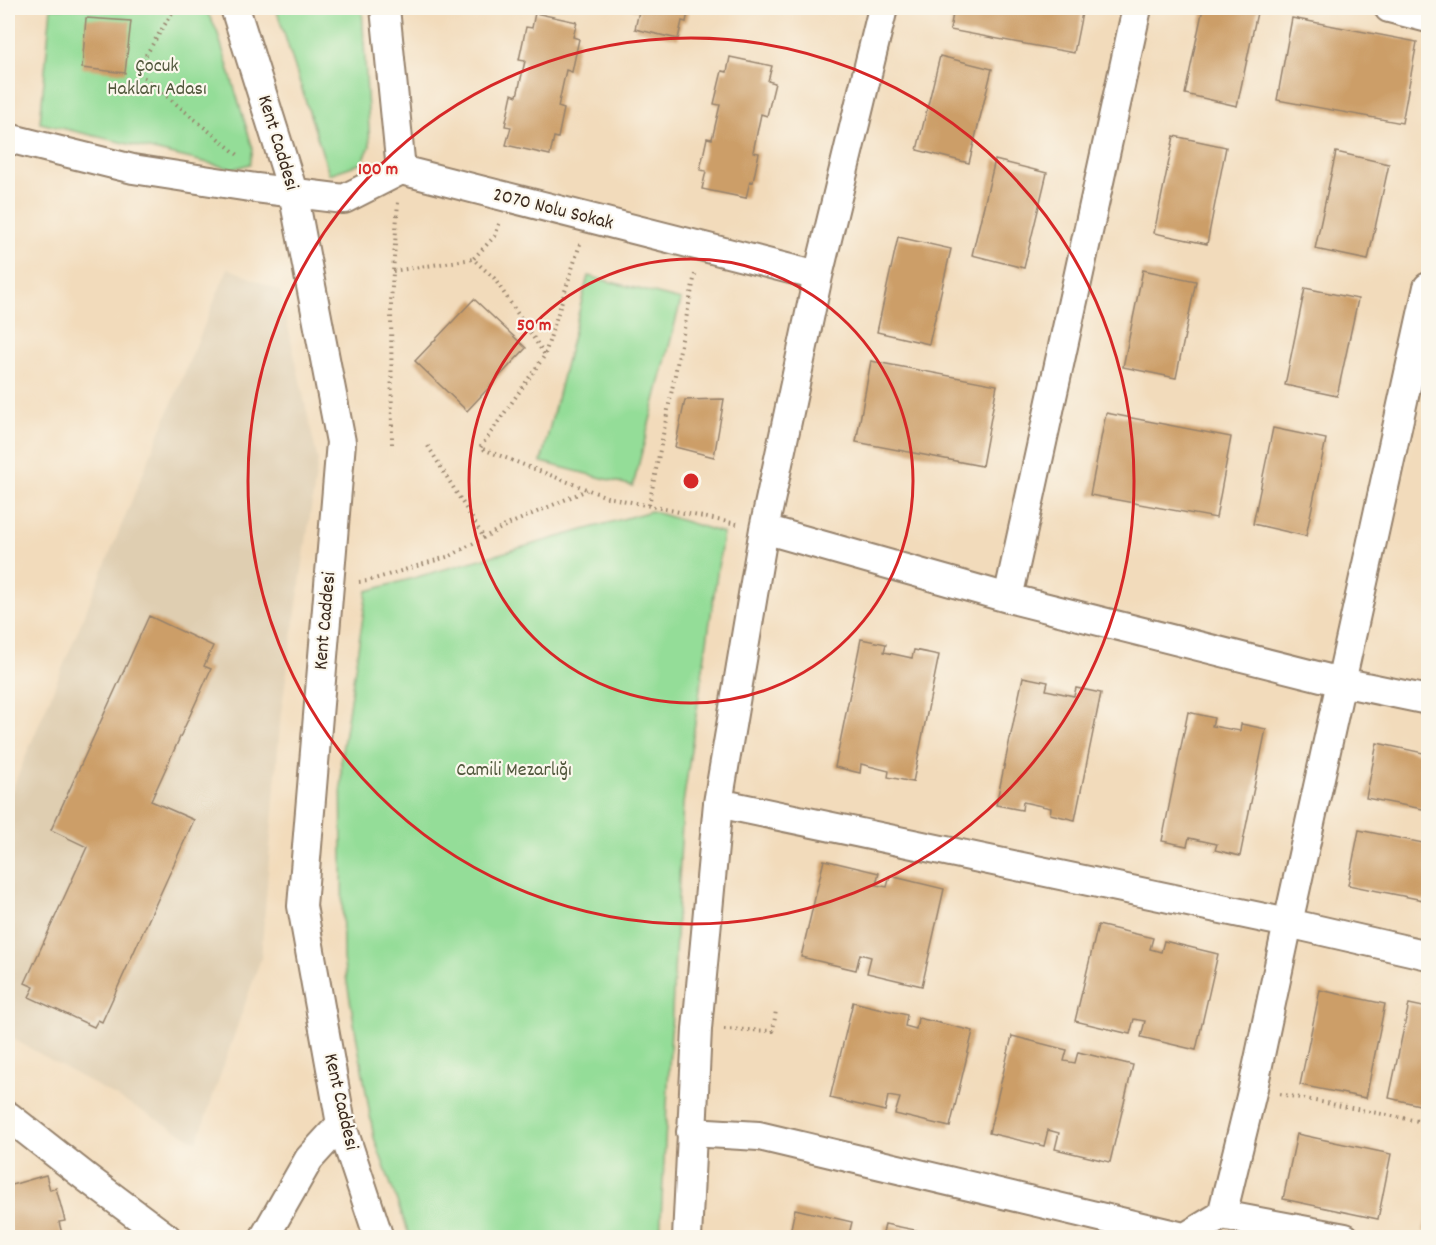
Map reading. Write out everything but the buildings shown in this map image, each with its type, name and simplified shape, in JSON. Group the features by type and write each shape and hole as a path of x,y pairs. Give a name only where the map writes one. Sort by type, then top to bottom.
{"street":[{"name":"Kent Caddesi","path":"235,8 292,192 341,442 302,906 341,1124 379,1238"},
{"path":"8,138 132,169 344,199 400,170 385,8"},
{"path":"687,1238 697,1029 718,803 764,529 818,276 883,8"},
{"path":"1008,598 1137,8"},
{"path":"1389,8 1428,18"},
{"name":"2070 Nolu Sokak","path":"400,170 818,276"},
{"path":"1222,1215 1253,1088 1428,287"},
{"path":"764,529 1008,598 1341,682 1428,699"},
{"path":"718,803 1288,923 1428,955"},
{"path":"8,1116 167,1238"},
{"path":"264,1238 309,1160 341,1124"},
{"path":"691,1132 759,1136 1184,1237 1222,1215 1345,1238"}],"path":[{"path":"175,8 136,71 241,157"},
{"path":"392,444 392,301 400,170"},
{"path":"393,271 473,259 495,236 506,198"},
{"path":"588,219 545,355 480,448 607,497 764,529"},
{"path":"649,505 701,247"},
{"path":"473,259 494,278 545,355"},
{"path":"428,446 484,538"},
{"path":"329,585 368,581 440,560 587,489"},
{"path":"697,1029 773,1031 776,1010"},
{"path":"1253,1088 1428,1123"}],"shaded area":[{"path":"228,268 280,291 318,461 281,713 261,958 197,1142 8,1036 8,799"}],"green space":[{"name":"Çocuk Hakları Adası","path":"51,8 205,8 217,31 253,149 250,164 233,169 40,123"},
{"path":"276,8 362,8 370,146 362,163 329,174"},
{"path":"588,276 681,300 633,486 541,462"},
{"name":"Camili Mezarlığı","path":"651,511 723,533 683,804 660,1237 410,1237 374,1138 343,959 341,758 367,591"}]}
